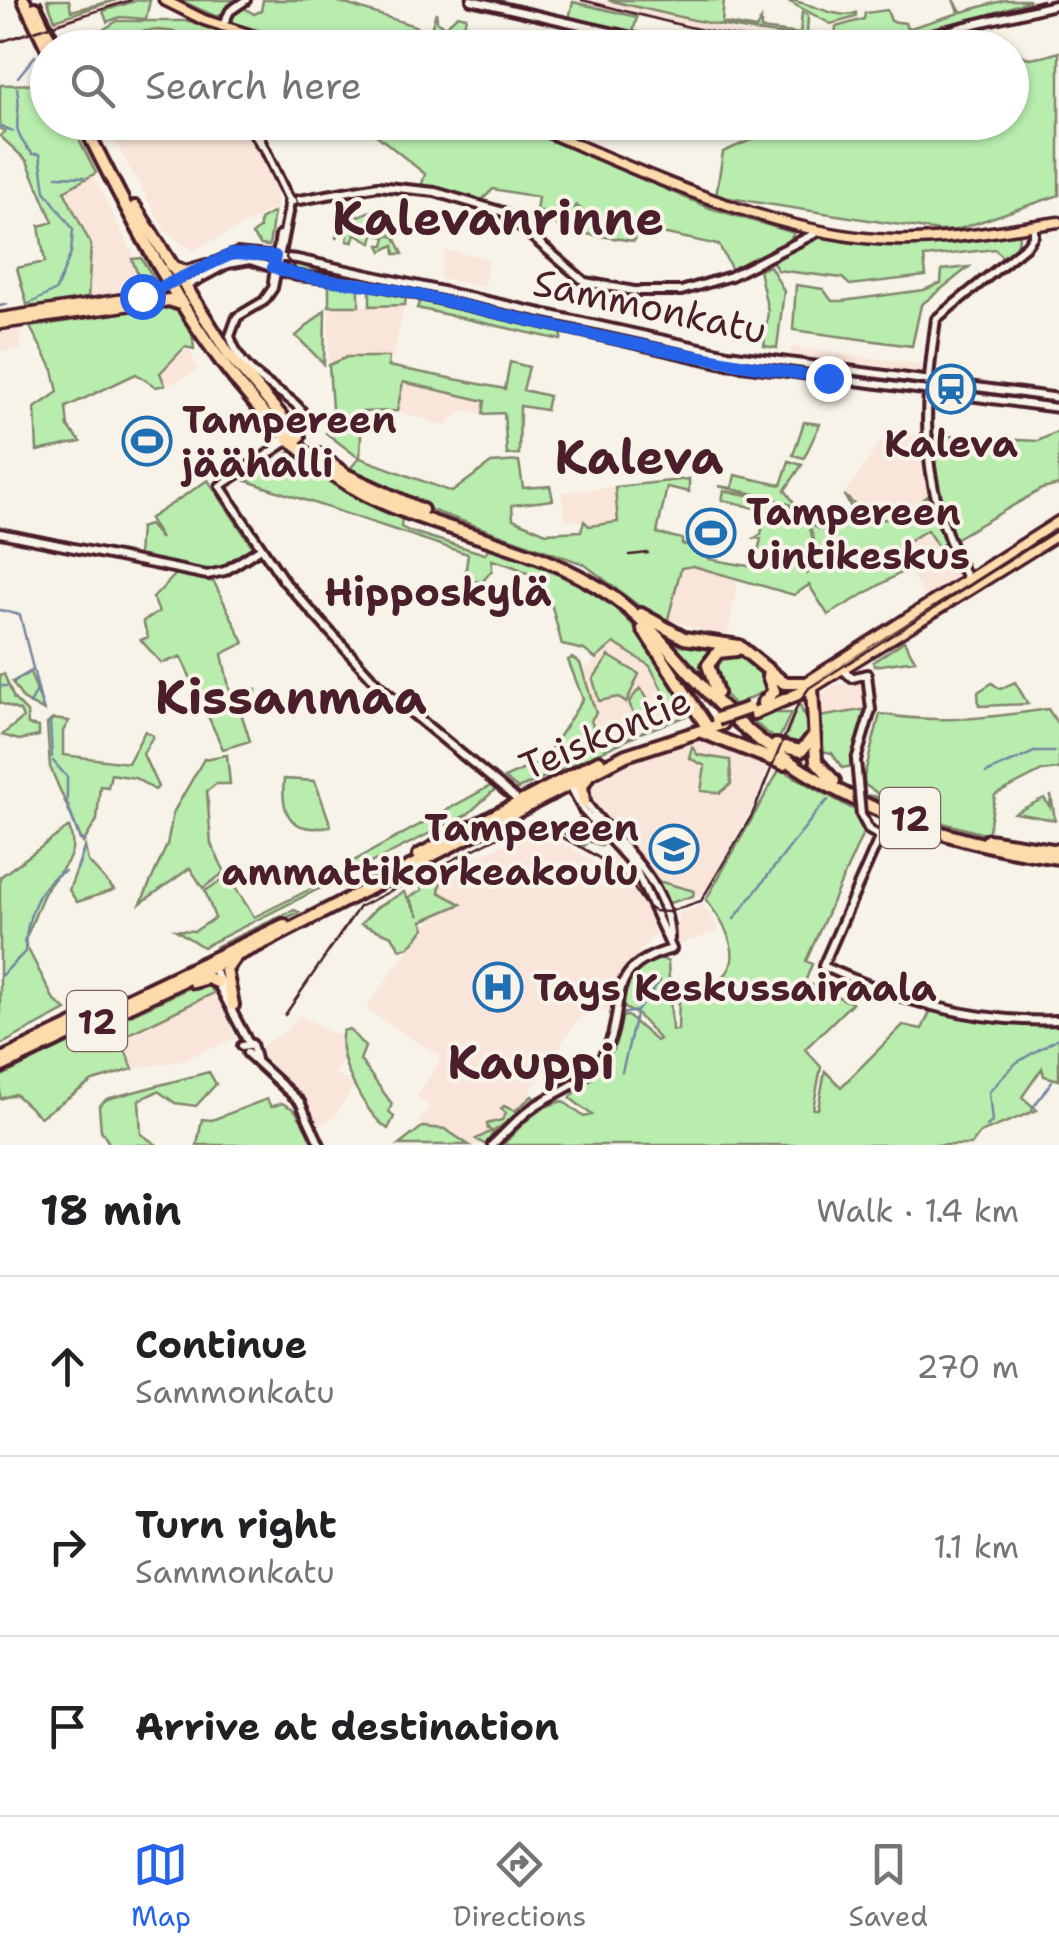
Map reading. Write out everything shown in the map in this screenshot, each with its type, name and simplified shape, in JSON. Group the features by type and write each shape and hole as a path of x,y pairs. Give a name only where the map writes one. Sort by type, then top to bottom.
{"highway":[{"path":"28,0 44,30"},
{"path":"96,140 178,286 292,434"},
{"path":"97,140 169,264 187,307 223,360 292,434 327,462 369,487 552,555 611,589 716,693"},
{"path":"169,264 186,272 207,266"},
{"path":"136,305 169,300 187,307"},
{"path":"638,614 684,638 738,646 784,682 809,685 818,728 815,757 830,782"},
{"path":"638,614 691,706 709,725"},
{"name":"12","path":"638,614 704,688 752,734 830,782"},
{"path":"716,693 708,674 709,662 722,650 735,649 773,681 774,692 763,703"},
{"name":"Teiskontie","path":"0,1060 306,915 570,781 650,744 785,700 809,685"},
{"name":"Teiskontie","path":"752,711 809,685"},
{"name":"12","path":"716,693 776,745 830,782"},
{"path":"776,745 799,752 813,738 806,706 798,700 785,700"},
{"name":"12","path":"709,725 930,831 1059,855"},
{"name":"Teiskontie","path":"0,1070 236,956 466,838 640,741 709,725"},
{"path":"584,801 582,786 590,774"},
{"path":"234,1005 226,970 236,956"},
{"path":"174,985 208,978 217,982"}],"main road":[{"path":"165,0 232,30"},
{"path":"567,140 704,197 833,232 906,240 1059,222"},
{"path":"0,321 136,305 178,286"},
{"path":"0,321 178,286"},
{"name":"Teiskontie","path":"843,666 1059,522"},
{"name":"Teiskontie","path":"809,685 1059,534"}],"street":[{"path":"222,27 230,10 246,0"},
{"path":"471,0 602,30"},
{"path":"949,30 1059,4"},
{"path":"261,140 289,202 268,297 233,323 230,336 236,351 264,386 300,408 305,420 268,454 220,486 284,580 379,686 524,806"},
{"path":"289,202 388,185 457,198 512,218 581,280 634,291 680,291 737,274 813,232 833,232"},
{"path":"795,245 804,224"},
{"path":"968,580 948,540 932,487 926,442 926,391 939,313 1027,245 1031,226"},
{"name":"Sammonkatu","path":"178,286 234,254 278,256 728,354 1059,398"},
{"name":"Sammonkatu","path":"178,286 236,260 297,276 364,282 727,364 1059,408"},
{"path":"0,533 207,575 225,571 261,548"},
{"path":"843,666 852,678 868,674 871,710 856,760 861,816 869,830 880,836 823,966 886,994 930,1008 998,1018 1059,1020"},
{"path":"570,781 638,862 666,917 671,944"},
{"path":"570,781 583,810 630,860 671,944"},
{"path":"492,1145 534,1107 574,1085 597,1064 612,1036 629,970 642,958 671,944"},
{"path":"212,967 258,1065 300,1102 320,1145"},
{"path":"212,967 234,1005 240,1029"}],"shaded area":[{"path":"116,0 138,0 58,26 55,20"},
{"path":"572,0 601,0 732,30 700,30"},
{"path":"1025,0 1048,0 934,30 903,30"},
{"path":"115,140 249,140 270,169 278,207 193,251 165,231"},
{"path":"93,176 134,256 134,291 88,298 91,245 64,191"},
{"path":"445,250 489,259 483,287 439,278"},
{"path":"404,305 393,358 381,365 329,365 329,306"},
{"path":"21,329 21,349 0,352 0,332"},
{"path":"791,347 925,365 924,375 790,357"},
{"path":"190,349 197,370 167,386 156,364"},
{"path":"403,381 486,401 483,414 462,410 444,426 397,411"},
{"path":"887,433 921,436 929,493 893,517 871,519 844,495"},
{"path":"615,487 618,522 588,527 587,521 565,520 562,492"},
{"path":"927,530 938,547 945,543 963,577 928,600 895,550"},
{"path":"693,566 738,578 728,633 712,634 668,619 681,568"},
{"path":"614,643 650,666 673,712 617,743 599,746 582,673"},
{"path":"863,681 868,709 822,717 819,698 833,686"},
{"name":"Tays Keskussairaala","path":"703,736 769,764 753,806 704,894 666,904 654,914 660,928 617,979 608,1011 595,1010 578,1019 531,1089 529,1103 482,1145 469,1145 446,1129 422,1127 419,1123 430,1106 417,1097 441,1057 366,1009 424,927 443,912 435,893 438,874 526,835 556,839 602,867 628,841 591,804 589,783 635,758"},
{"path":"703,905 720,931 676,945 672,925 680,922 678,914"},
{"path":"214,993 236,1038 181,1061 133,1069 119,1038"},
{"path":"299,1015 341,1037 343,1060 335,1073 354,1086 335,1116 317,1126 305,1101 259,1059 261,1047 287,1030"}],"green space":[{"path":"47,0 69,0 71,11 116,0 55,20"},
{"path":"150,0 146,19 120,17 107,22 103,11"},
{"path":"179,0 239,0 217,17"},
{"path":"263,0 333,0 419,30 255,30 229,22 229,15 241,6 254,14 261,11"},
{"path":"608,0 724,0 722,23 756,29 761,20 761,29 769,30 749,30"},
{"path":"786,0 840,14 856,13 856,17 831,24"},
{"path":"953,0 962,12 1005,0 1030,0 928,30 836,30 864,19 865,13 887,10 891,21 905,23 907,29 959,13"},
{"path":"573,2 637,17 634,30 602,30 568,23"},
{"path":"436,12 437,21 444,27 458,15 466,17 463,30 431,30"},
{"path":"802,12 808,16 807,30 800,30"},
{"path":"117,21 189,21 216,30 103,30"},
{"path":"1059,52 1059,195 956,230 939,231 716,196 723,152 751,140 1029,140 1029,58"},
{"path":"30,84 30,140 80,140 96,173 64,191 91,245 88,298 28,308 17,268 45,262 39,226 53,222 27,161 0,136 5,131 0,129 0,85"},
{"path":"383,140 549,140 710,208 794,233 789,242 732,270 719,245 638,228 634,241 579,233 584,212 576,205 570,232 563,232 545,212 536,211 538,197 493,189 482,200 422,184 425,174"},
{"path":"91,147 161,279 150,267 88,150"},
{"path":"383,206 395,234 345,223 346,221"},
{"path":"274,212 269,246 261,245 252,235 260,228 260,220"},
{"path":"337,223 395,237 403,254 395,254 394,245 382,251 379,245 384,245 386,237 374,234 372,243 355,233 353,242 347,241 349,228 342,228 336,239"},
{"path":"1014,233 1019,236 1018,245 1003,258 995,249 924,257 926,276 850,285 842,278 777,270 773,262 817,234 903,246"},
{"path":"141,258 157,283 134,291 138,275 132,259"},
{"path":"296,261 403,283 401,290 293,273"},
{"path":"770,266 784,291 777,348 764,346 768,311 759,270"},
{"path":"969,267 921,305 912,346 793,330 796,285 823,289 832,301 842,301 924,290 941,283 942,270"},
{"path":"329,284 359,287 359,306 329,306"},
{"path":"370,290 406,297 405,305 370,306"},
{"path":"420,301 562,333 561,340 417,308"},
{"path":"171,305 185,317 194,349 185,347 160,373 165,385 156,387 136,374 66,407 68,427 81,442 37,451 35,408 58,392 53,370 30,327"},
{"path":"325,310 324,364 296,336"},
{"path":"580,323 679,344 677,351 578,329"},
{"path":"347,357 389,357 388,366 505,389 510,362 529,367 523,390 549,396 546,410 520,406 519,454 507,455 504,413 483,414 485,401 403,382 397,411 362,412 360,458 452,492 491,463 519,461 523,488 550,486 553,500 512,505 513,519 546,533 581,531 584,521 589,526 618,522 615,487 689,479 689,492 667,487 657,533 706,550 708,559 754,567 761,539 755,538 761,534 763,525 756,522 759,509 722,500 724,491 765,498 792,508 810,528 813,551 815,543 809,524 827,532 854,512 844,495 872,521 900,517 929,495 945,543 938,547 927,530 895,550 907,569 828,615 809,585 794,595 693,566 681,568 668,619 660,622 584,564 411,503 349,470 359,458 326,433 333,424 329,365"},
{"path":"804,422 820,424 804,458 793,455"},
{"path":"1059,431 1059,485 1042,489 953,540 939,500 929,435 1038,441"},
{"path":"296,448 402,516 401,527 409,531 485,554 490,545 586,587 633,625 670,680 687,716 640,733 673,711 650,666 614,643 596,659 584,650 562,645 549,598 537,579 526,572 492,560 492,570 483,581 464,582 468,554 247,481"},
{"path":"789,461 802,465 785,490 798,508 718,486 732,488 735,475 781,485"},
{"path":"208,480 254,549 214,572 138,556 140,528 149,525 161,539 149,519"},
{"path":"176,574 214,582 244,643 222,654 231,697 256,690 237,700 250,741 223,749 181,657 161,663 141,640 148,637 143,621 159,612 153,598"},
{"path":"664,633 732,646 705,668 707,679"},
{"path":"904,641 915,660 874,666 873,662"},
{"path":"736,651 771,681 772,688 735,705 715,682 711,670 716,655"},
{"path":"609,656 639,674 626,703 618,697 599,701 593,679"},
{"path":"568,660 580,663 596,713 591,720 599,745 638,735 518,789 504,778 543,761 583,699"},
{"path":"30,672 44,711 23,699 12,682"},
{"path":"4,674 14,699 27,712 28,725 39,727 39,736 19,740 2,735 23,718 20,711 0,703 0,675"},
{"path":"1015,682 1028,704 979,706 978,692 992,683 1000,689"},
{"path":"640,688 653,706 636,723 629,702"},
{"path":"799,702 811,734 804,746 783,744"},
{"path":"868,709 852,766 842,768 832,753 822,751 821,759 831,772 819,762 819,717"},
{"path":"1048,709 1059,726 1059,769 1042,771 995,795 988,835 921,817 868,795 885,798 865,785 864,777 880,714 964,719"},
{"path":"773,713 791,713 778,741 751,720"},
{"path":"53,719 69,721 63,731 63,755 128,763 145,731 153,736 143,754 158,787 155,790 135,778 111,774 108,787 100,786 97,820 83,843 50,767 47,724"},
{"path":"692,747 698,755 730,760 731,784 720,793 701,791 705,766 689,758"},
{"path":"227,755 230,784 216,784 207,791 211,844 225,872 203,888 190,868 141,903 167,845 173,813 204,759"},
{"path":"780,769 856,811 864,831 806,961 812,964 805,982 852,1003 805,1049 821,1067 813,1109 818,1109 825,1071 841,1087 903,1025 922,1029 931,1010 1059,1024 1059,1080 1044,1076 1042,1068 1022,1097 1037,1110 980,1133 971,1145 503,1145 531,1117 554,1103 563,1101 584,1117 592,1115 570,1098 607,1057 618,1017 628,1016 656,1041 659,1039 638,1015 621,1006 629,981 638,969 661,958 668,962 672,1030 678,1030 679,994 717,982 727,973 732,948 706,900"},
{"path":"284,779 315,781 331,826 307,828 291,819 284,803"},
{"path":"494,784 498,787 468,814 203,947 176,930 195,931 215,918 205,891 228,876 254,917 347,871 352,862"},
{"path":"1051,795 1055,820 1015,813 1044,798 1050,807"},
{"path":"580,818 606,841 602,846 588,841 584,846 563,833"},
{"path":"69,827 70,858 43,896 24,941 54,1000 66,1010 0,1045 0,877"},
{"path":"85,847 88,861 114,890 77,902 69,890"},
{"path":"442,872 439,892 461,904 422,921 425,928 409,947 400,949 392,936 361,924 376,908 404,892 419,916 409,897 422,890 420,883"},
{"path":"654,880 694,891 693,896 666,904"},
{"path":"294,910 299,912 216,951 215,947"},
{"path":"197,984 209,985 214,993 120,1038 133,1069 93,1081 40,1117 15,1094 0,1099 0,1077 85,1035 102,1034 126,1017"},
{"path":"349,1029 365,1047 360,1060 392,1104 389,1111 394,1117 388,1129 371,1112 348,1071 342,1043 343,1031"},
{"path":"209,1072 216,1084 196,1106 175,1103 158,1091 139,1100 141,1134 157,1145 110,1145 101,1130 99,1106 107,1099"},
{"path":"532,1096 536,1100 494,1131 486,1145 476,1139 492,1131 487,1124 502,1120 504,1106 515,1111"},
{"path":"267,1099 271,1107 282,1103 295,1110 316,1145 197,1145 202,1119 212,1120"},
{"path":"422,1127 445,1129 469,1145 399,1145"}],"waterway":[{"path":"18,77 30,62"},
{"path":"17,88 17,129 33,154 40,154 45,191 73,229 71,253 56,290 29,304"},
{"path":"0,126 13,131"},
{"path":"57,176 84,177"},
{"path":"0,306 7,304"},
{"path":"0,610 20,615 43,710"},
{"path":"14,682 33,670"},
{"path":"0,686 7,686"},
{"path":"30,704 36,692"},
{"path":"50,721 52,757"},
{"path":"1021,758 1034,752 1054,752"},
{"path":"986,773 1018,759"},
{"path":"53,761 67,777 67,803 80,840 85,841"},
{"path":"822,806 828,800"},
{"path":"749,900 820,808"},
{"path":"77,869 84,848"},
{"path":"0,977 25,952 30,917 40,894 55,876 65,871"},
{"path":"734,919 747,902"},
{"path":"622,1072 637,1011 660,981"},
{"path":"621,1014 637,1011"},
{"path":"987,1126 992,1122 989,1092 1016,1063 1058,1038"},
{"path":"1032,1109 1052,1081"}],"tram line":[{"path":"41,0 56,30"},
{"path":"265,140 297,202 286,258 298,272 360,277 727,360 1059,404"},
{"path":"285,1015 359,907 518,827 560,837 607,863 629,881 654,911 668,912 701,901 752,815 798,704 809,688 1059,529"},
{"path":"630,555 648,553"}],"railway":[{"path":"37,30 131,0"},
{"path":"582,0 702,30"},
{"path":"932,30 1042,0"},
{"path":"0,42 30,32"}],"place":[{"name":"Kaleva","path":"951,389"},
{"name":"Tampereen jäähalli","path":"147,441"},
{"name":"Tampereen uintikeskus","path":"711,533"},
{"name":"Tampereen ammattikorkeakoulu","path":"674,849"},
{"name":"Tays Keskussairaala","path":"498,987"}],"district":[{"name":"Kalevanrinne","path":"498,218"},
{"name":"Kaleva","path":"639,457"},
{"name":"Hipposkylä","path":"438,592"},
{"name":"Kissanmaa","path":"291,697"},
{"name":"Kauppi","path":"531,1062"}],"route":[{"path":"142,296 232,254 275,256 273,267 297,276 364,282 719,362 828,378"}]}
